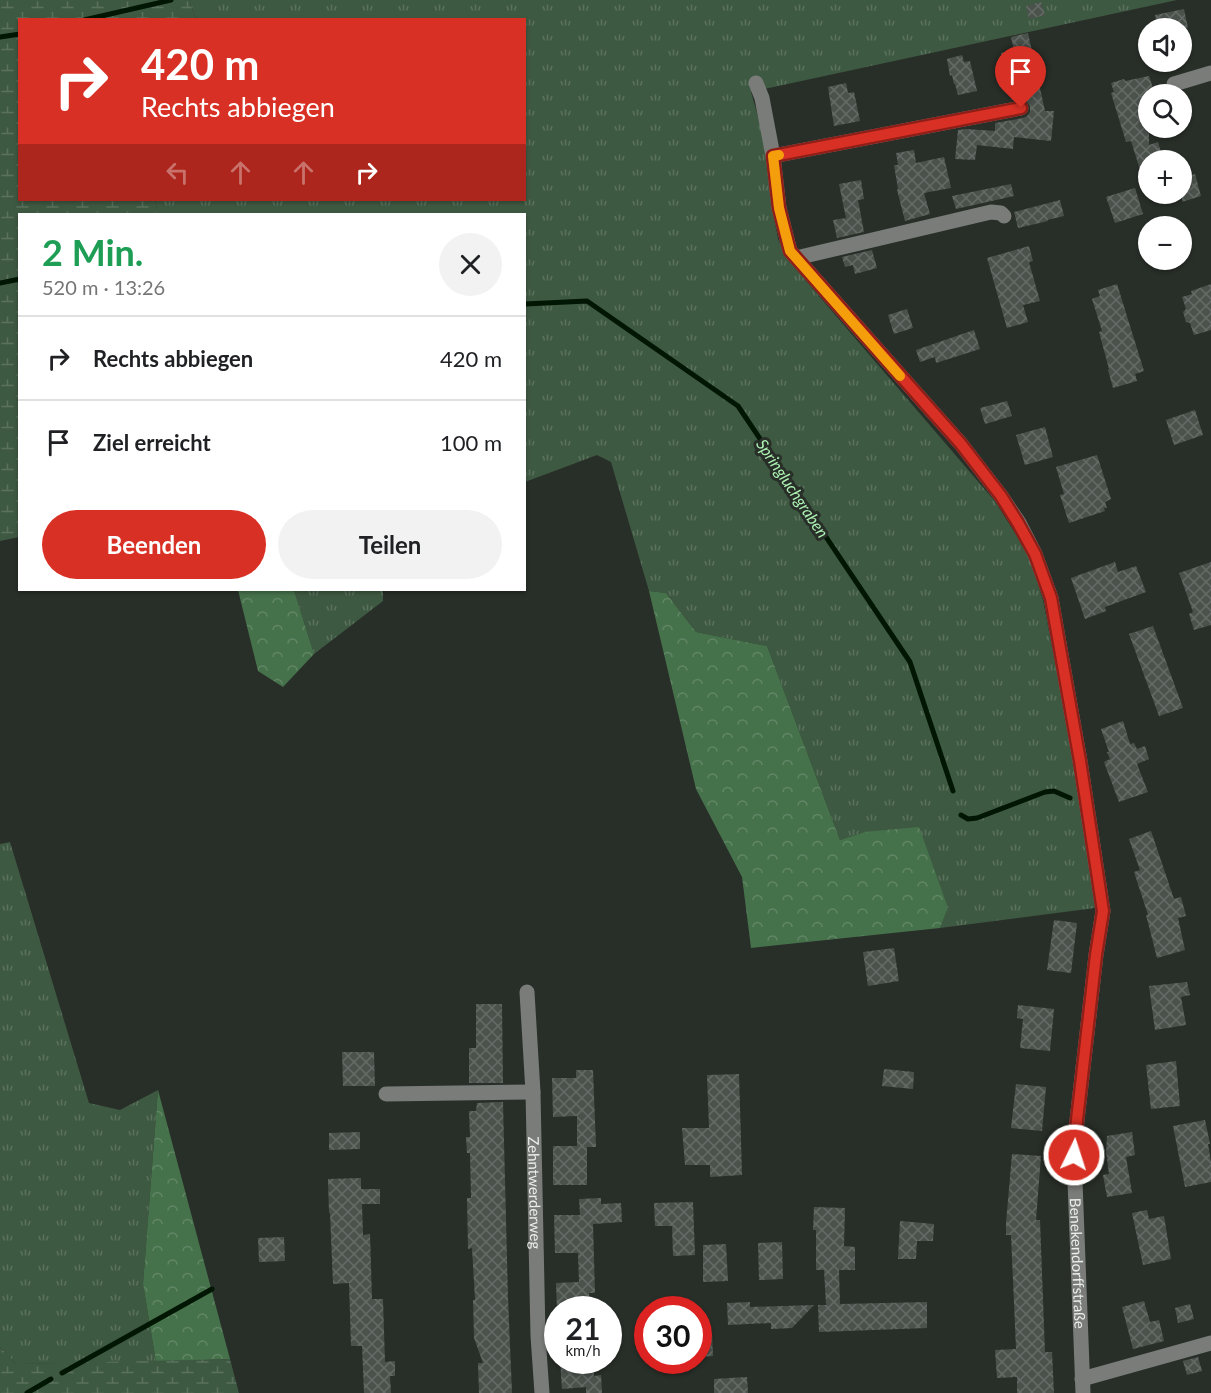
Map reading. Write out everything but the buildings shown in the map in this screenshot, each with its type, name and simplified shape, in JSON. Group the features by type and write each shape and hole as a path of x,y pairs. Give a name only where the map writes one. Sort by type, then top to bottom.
{"street":[{"path":"1174,84 1211,74"},
{"name":"Benekendorffstraße","path":"756,83 762,98 773,156 779,208 790,251 961,444 1001,496 1035,554 1051,598 1080,761 1103,911 1074,1155 1083,1386"},
{"path":"773,156 1021,108"},
{"path":"796,258 991,212 1001,213 1004,216"},
{"name":"Zehntwerderweg","path":"527,992 533,1092 542,1393"},
{"path":"386,1094 533,1092"},
{"path":"1083,1386 1149,1361 1211,1343"}],"green space":[{"path":"0,0 189,0 196,18 18,18 18,201 155,201 158,213 18,213 18,537 0,541"},
{"path":"189,0 1177,0 751,92 765,141 778,239 788,260 994,500 1028,553 1043,600 1076,772 1095,908 940,928 948,908 864,832 840,840 767,646 696,632 666,593 649,591 611,462 597,455 526,482 526,213 158,213 155,201 526,201 526,18 196,18"},
{"path":"238,591 294,591 314,654 283,687 258,671"},
{"path":"294,591 383,591 383,601 314,654"},
{"path":"649,591 666,593 696,632 767,646 840,840 864,832 919,827 948,908 940,928 751,948 742,877 696,789"},
{"path":"10,842 89,1103 120,1110 158,1090 143,1284 156,1362 16,1364 0,1347 0,844"},
{"path":"158,1090 230,1359 156,1362 143,1284"},
{"path":"0,1347 16,1364 230,1359 239,1393 0,1393"}],"waterway":[{"path":"93,18 171,0"},
{"path":"0,37 18,34"},
{"name":"Springluchgraben","path":"0,283 18,279"},
{"name":"Springluchgraben","path":"526,304 587,301 738,406 910,662 953,791"},
{"name":"Springluchgraben","path":"961,815 968,819 977,818 1045,792 1054,791 1070,798"},
{"path":"62,1373 212,1289"},
{"path":"27,1393 51,1379"}],"slow traffic":[{"path":"779,155 773,156 779,208 790,251 900,376"}],"route":[{"path":"1021,108 773,156 779,208 790,251 961,444 1001,496 1035,554 1051,598 1080,761 1103,911 1074,1155"}]}
